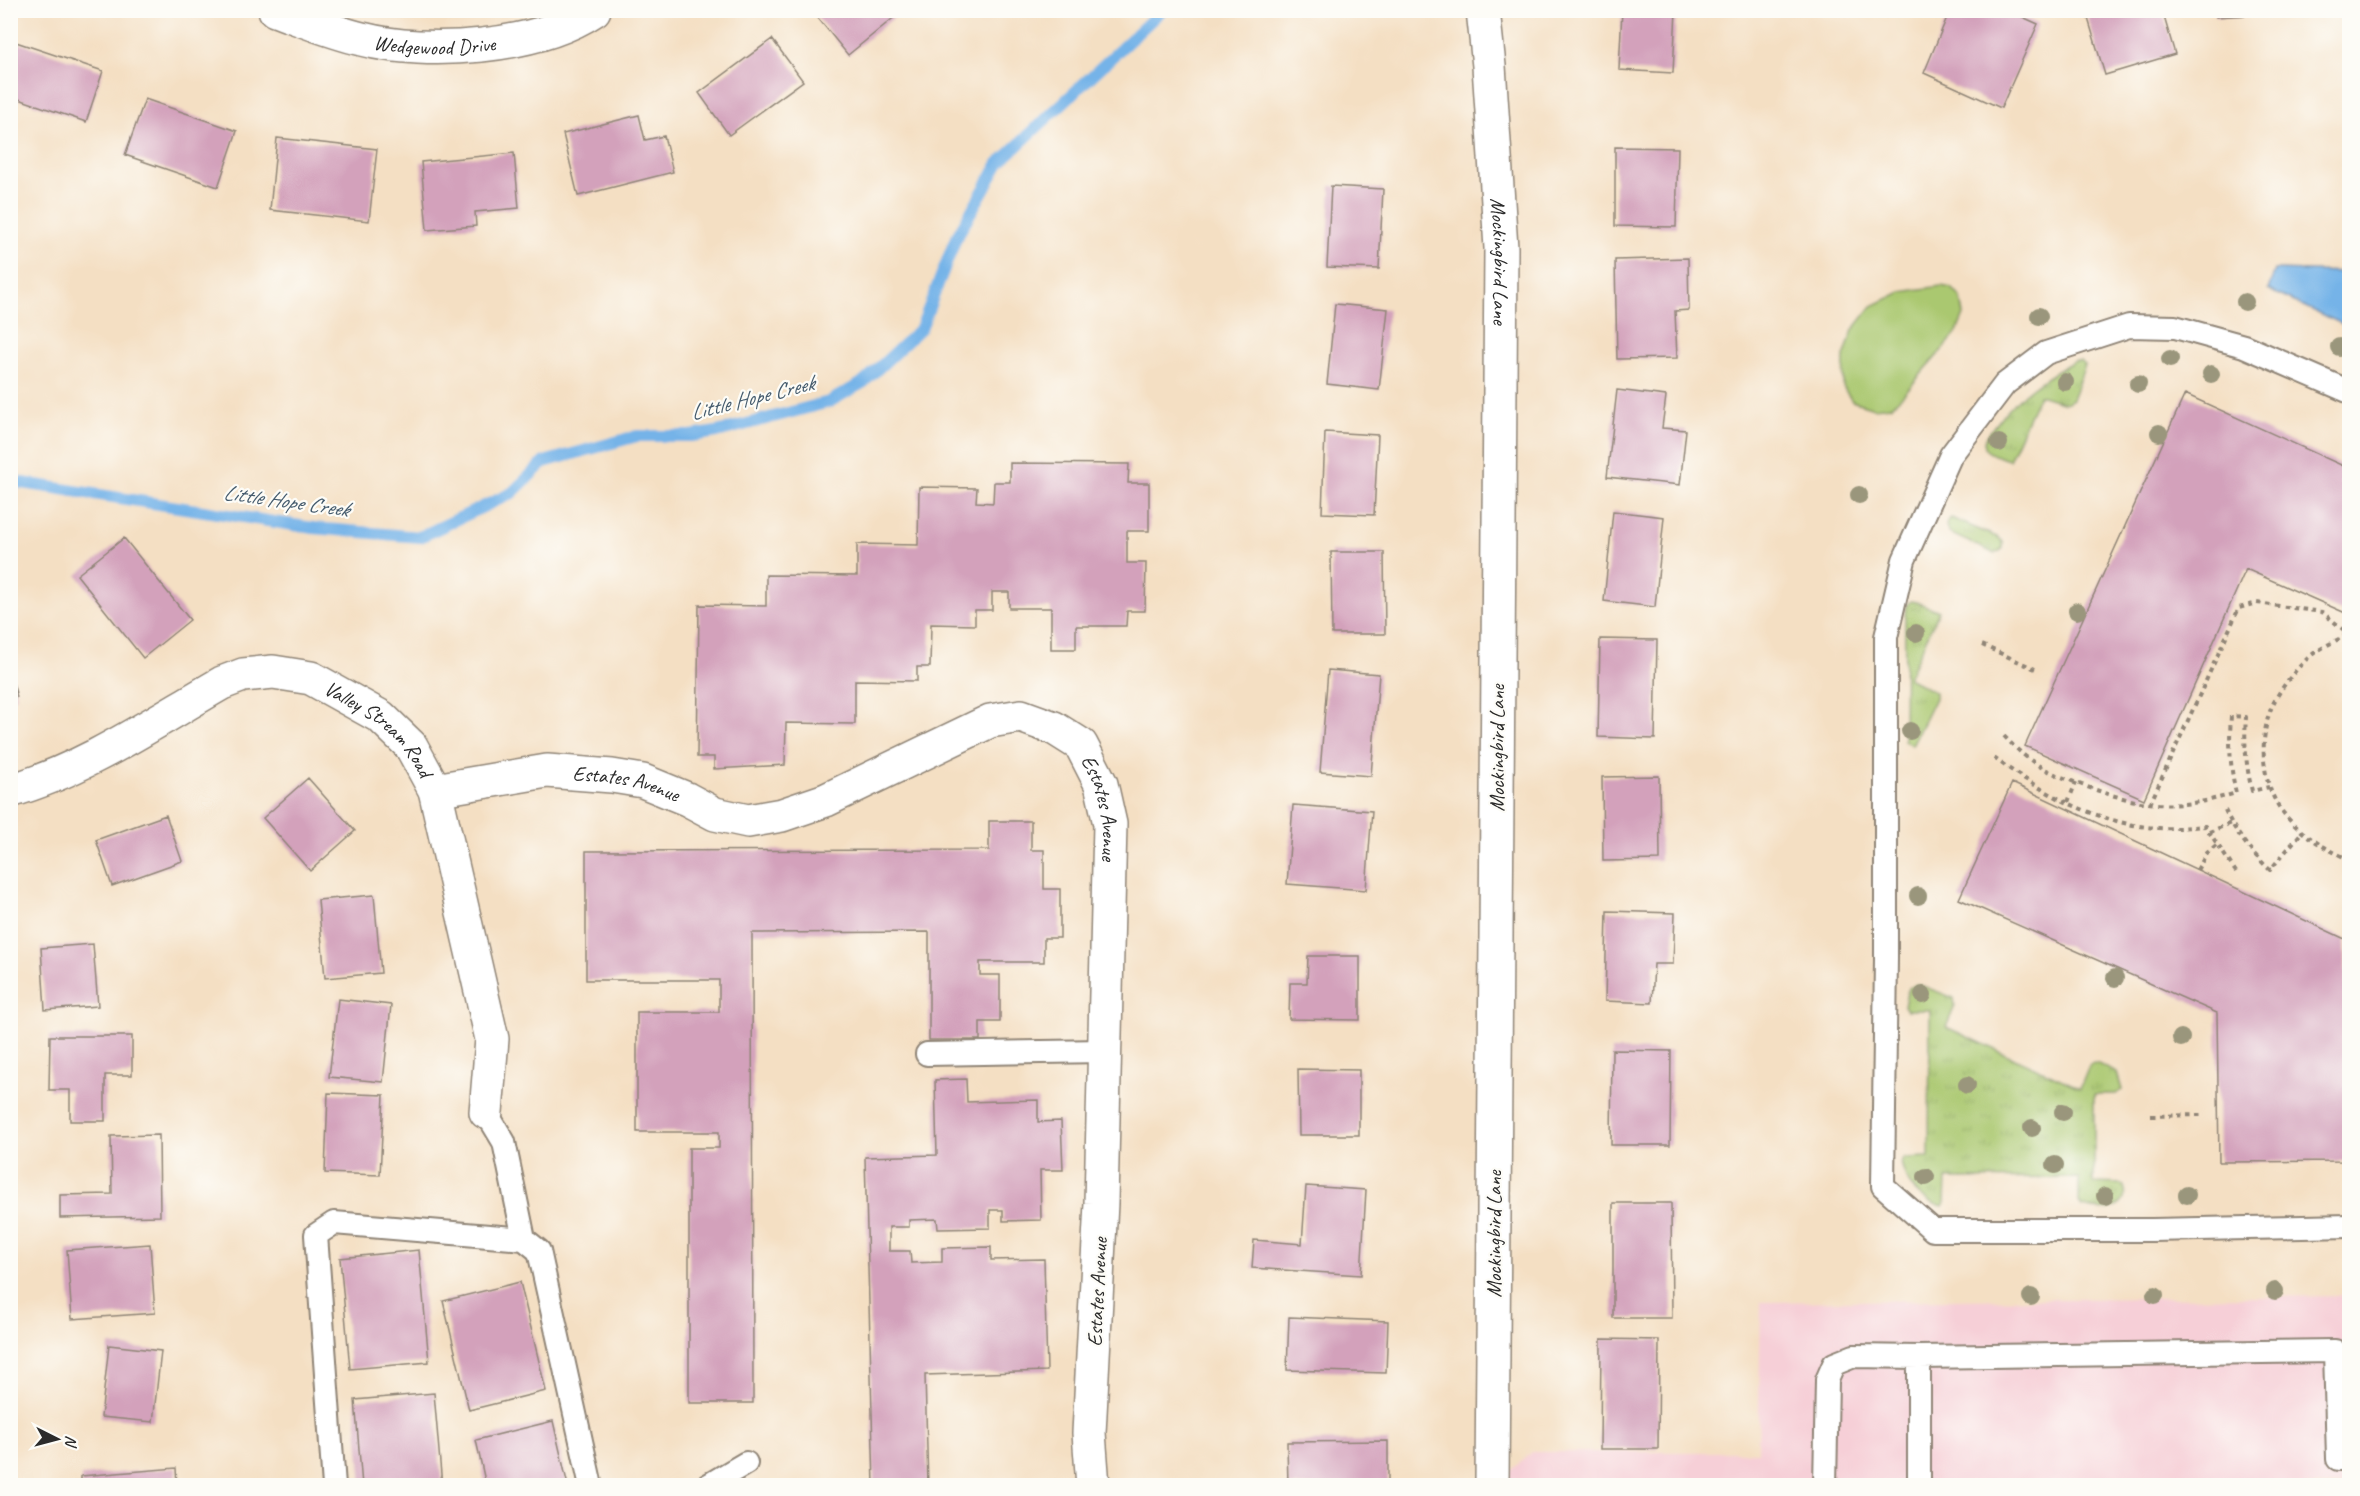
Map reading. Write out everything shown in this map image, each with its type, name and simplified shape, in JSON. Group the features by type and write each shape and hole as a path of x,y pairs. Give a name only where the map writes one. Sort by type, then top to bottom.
{"street":[{"name":"Wedgewood Drive","path":"274,10 363,40 427,48 459,48 521,39 580,19 594,10"},
{"name":"Mockingbird Lane","path":"1483,10 1501,248 1492,1485"},
{"name":"Valley Stream Road","path":"10,791 34,784 91,757 222,683 243,675 273,672 311,678 381,717 411,746 435,790 492,1039 486,1112"},
{"name":"Estates Avenue","path":"435,790 547,771 612,776 643,781 715,814 748,821 782,815 826,800 990,721 1021,716 1054,728 1081,745 1101,784 1110,824 1101,1203 1089,1433 1093,1485"}],"lane":[{"path":"2349,392 2244,346 2175,327 2128,326 2046,353 2005,384 1951,455 1904,560 1886,637 1883,1186 1933,1230 2152,1230 2349,1226"},
{"path":"927,1054 1105,1051"},
{"path":"486,1112 504,1142 524,1239"},
{"path":"334,1485 316,1235 334,1223 524,1239 539,1251 591,1485"},
{"path":"1826,1485 1827,1380 1834,1364 1854,1356 2335,1351 2338,1459 2349,1459"},
{"path":"1919,1357 1919,1485"},
{"path":"707,1485 746,1463"}],"path":[{"path":"2150,804 2240,608 2257,603 2322,612 2348,634 2309,657 2289,679 2272,706 2265,742 2264,762 2269,786 2284,814 2302,832 2325,848 2349,860"},
{"path":"1982,645 2035,669"},
{"path":"2004,736 2033,764 2076,782 2129,801 2150,804 2184,804 2236,794 2231,769 2229,738 2231,716 2246,717 2247,768 2252,791 2269,786"},
{"path":"1994,758 2019,776 2092,813 2126,823 2158,828 2205,826 2236,872"},
{"path":"2068,802 2076,782"},
{"path":"2225,810 2231,823 2254,855 2270,870 2302,832"},
{"path":"2209,832 2231,823"},
{"path":"2197,870 2207,853 2216,845"},
{"path":"2151,1116 2201,1115"}],"shaded area":[{"path":"2349,1296 2349,1485 1494,1486 1532,1452 1758,1452 1761,1302"}],"green space":[{"path":"1941,286 1952,288 1961,298 1964,315 1956,334 1903,395 1890,406 1874,408 1852,401 1843,387 1844,357 1853,330 1872,306 1901,292"},
{"path":"2074,361 2080,361 2085,365 2072,399 2065,403 2039,395 2009,460 1988,452 1984,447 1987,436 2011,406 2041,381"},
{"path":"1951,518 1999,538 2003,542 2003,548 2000,552 1993,553 1949,533 1946,525"},
{"path":"1910,601 1939,611 1908,678 1935,692 1935,698 1912,745 1904,741 1905,616 1906,606"},
{"path":"1917,984 1954,998 1955,1006 1946,1027 2080,1088 2090,1064 2096,1063 2117,1073 2122,1090 2116,1094 2094,1094 2094,1183 2122,1184 2125,1193 2120,1205 2106,1209 2082,1207 2079,1202 2079,1178 1946,1179 1943,1206 1928,1201 1916,1191 1906,1177 1901,1162 1905,1158 1929,1157 1930,1010 1907,1010 1904,1006 1908,988"}],"water":[{"path":"2275,270 2349,272 2349,327 2268,290"}],"building":[{"path":"816,10 903,10 848,55 813,12"},
{"path":"1622,10 1676,10 1673,73 1619,70"},
{"path":"1950,10 2007,10 2038,24 2001,108 1924,73"},
{"path":"2102,10 2162,10 2175,54 2105,75 2087,15"},
{"path":"2215,10 2303,10 2303,12 2216,17"},
{"path":"772,39 803,81 729,135 699,93"},
{"path":"10,40 103,71 86,122 10,96"},
{"path":"145,99 237,131 218,187 125,155"},
{"path":"639,115 645,140 664,136 673,172 578,196 563,134"},
{"path":"277,138 377,149 369,221 270,210"},
{"path":"1615,147 1678,148 1676,227 1615,226"},
{"path":"514,153 519,208 475,212 476,226 427,230 421,162"},
{"path":"1331,186 1383,189 1379,269 1327,267"},
{"path":"1688,258 1689,310 1675,311 1677,358 1617,359 1615,260"},
{"path":"1335,304 1388,309 1379,390 1327,384"},
{"path":"1617,390 1666,396 1662,428 1686,430 1680,485 1607,477"},
{"path":"2185,394 2350,469 2350,615 2246,569 2144,799 2025,746"},
{"path":"1325,432 1378,435 1374,515 1322,513"},
{"path":"1010,463 1129,464 1128,483 1149,483 1149,531 1127,531 1127,563 1146,563 1145,611 1127,611 1126,626 1076,626 1076,649 1051,649 1051,608 1009,608 1009,592 992,592 992,610 975,610 975,625 931,624 930,667 917,667 917,681 855,680 855,724 786,723 785,765 714,769 714,757 697,757 699,605 766,606 766,575 857,576 857,544 918,545 919,487 977,488 976,502 993,503 994,482 1010,482"},
{"path":"1613,511 1664,517 1655,607 1604,601"},
{"path":"124,538 190,620 143,658 77,575"},
{"path":"1331,552 1384,552 1385,634 1332,634"},
{"path":"1600,639 1657,640 1655,739 1598,737"},
{"path":"1328,670 1379,674 1371,776 1320,772"},
{"path":"10,672 17,697 10,699"},
{"path":"1659,776 1660,860 1603,861 1602,777"},
{"path":"308,778 355,831 310,871 263,818"},
{"path":"2012,783 2345,939 2349,1161 2219,1162 2217,1013 1959,899"},
{"path":"1293,805 1372,811 1366,890 1287,884"},
{"path":"166,815 182,861 112,886 96,840"},
{"path":"989,821 1031,821 1031,850 1044,850 1044,889 1060,889 1060,938 1044,938 1044,962 980,962 980,975 1000,975 1000,1022 980,1022 980,1040 929,1040 929,932 752,933 753,1403 689,1403 689,1148 719,1148 719,1132 637,1132 637,1012 719,1012 719,980 586,980 586,851 989,850"},
{"path":"374,895 381,973 325,978 318,900"},
{"path":"1607,911 1675,913 1673,964 1654,964 1652,1003 1605,1001"},
{"path":"93,944 98,1006 45,1010 41,948"},
{"path":"1308,956 1360,956 1360,1020 1289,1019 1290,983 1307,983"},
{"path":"338,999 391,1005 383,1082 329,1077"},
{"path":"50,1036 132,1036 132,1075 105,1075 105,1121 70,1121 70,1090 49,1090"},
{"path":"1612,1050 1671,1051 1670,1145 1611,1145"},
{"path":"1298,1069 1359,1070 1359,1135 1299,1135"},
{"path":"966,1079 967,1102 1038,1100 1038,1122 1061,1121 1063,1170 1040,1170 1041,1220 1003,1221 1003,1210 990,1210 990,1228 938,1229 937,1219 909,1220 909,1227 889,1227 889,1251 910,1251 911,1263 942,1262 942,1248 991,1247 991,1260 1044,1259 1047,1371 925,1375 928,1486 874,1486 865,1157 937,1155 935,1080"},
{"path":"328,1093 384,1095 380,1175 325,1173"},
{"path":"159,1135 160,1216 60,1218 60,1195 112,1194 111,1136"},
{"path":"1306,1186 1366,1190 1361,1275 1252,1268 1254,1240 1302,1244"},
{"path":"1613,1203 1671,1203 1672,1318 1613,1318"},
{"path":"150,1244 155,1313 72,1319 67,1250"},
{"path":"419,1250 429,1362 350,1369 340,1258"},
{"path":"520,1282 546,1391 469,1410 443,1301"},
{"path":"1289,1317 1388,1321 1386,1373 1287,1370"},
{"path":"1601,1339 1659,1340 1658,1449 1600,1449"},
{"path":"109,1345 161,1351 153,1422 101,1417"},
{"path":"434,1393 442,1486 362,1486 355,1400"},
{"path":"553,1421 568,1486 486,1486 476,1440"},
{"path":"1388,1441 1388,1486 1288,1486 1287,1442"},
{"path":"176,1468 177,1486 81,1486 81,1476"}],"waterway":[{"name":"Little Hope Creek","path":"10,481 313,528 420,537 512,493 544,462 637,436 691,436 717,432 829,402 864,382 921,328 956,238 999,163 1162,10"}]}
